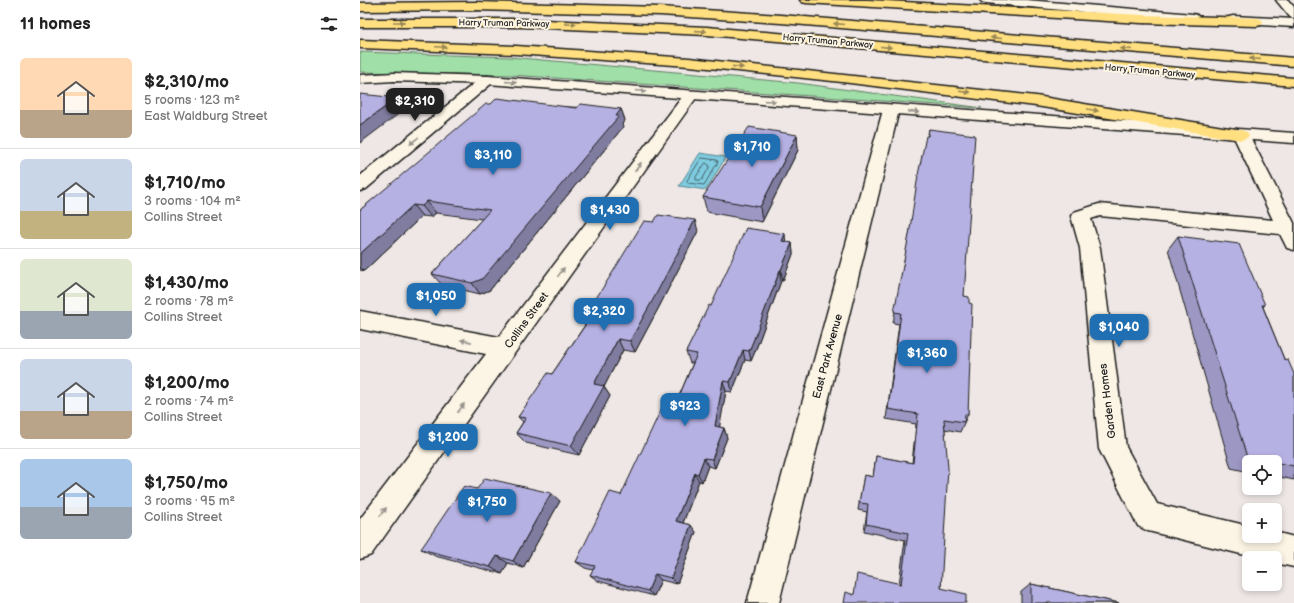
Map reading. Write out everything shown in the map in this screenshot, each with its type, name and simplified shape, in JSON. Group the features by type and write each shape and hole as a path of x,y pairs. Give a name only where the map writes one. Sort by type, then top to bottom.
{"highway":[{"path":"806,0 1141,19 1257,22"},
{"name":"Harry Truman Parkway","path":"360,7 514,6 660,11 781,19 1294,62"},
{"name":"Harry Truman Parkway","path":"360,23 521,23 692,30 1294,82"},
{"path":"360,44 516,50 689,62 827,76 1036,100 1241,135"}],"street":[{"path":"986,0 1148,14 1257,22 1294,23"},
{"path":"1282,0 1294,14"},
{"path":"360,78 487,80 1294,138"},
{"path":"360,185 487,80"},
{"name":"Collins Street","path":"360,544 691,95"},
{"name":"East Park Avenue","path":"763,603 891,110"},
{"path":"1241,135 1290,235"},
{"name":"Garden Homes","path":"1290,235 1099,210 1081,216 1090,248 1113,449 1148,516 1294,552"},
{"path":"360,320 505,348"}],"green space":[{"path":"360,52 509,57 798,83 982,108 512,75 360,72"}],"water":[{"path":"700,153 726,157 706,190 679,186"}],"building":[{"path":"360,94 398,98 360,125"},
{"path":"497,98 576,108 581,104 621,109 616,116 619,116 482,279 472,283 432,274 490,210 427,201 422,206 413,205 360,254 360,210 486,104 491,104"},
{"path":"749,127 797,135 760,207 703,197"},
{"path":"929,129 975,135 964,296 969,297 969,303 972,304 968,414 965,414 964,422 944,419 948,468 941,588 966,594 966,603 844,603 846,592 854,595 857,574 901,584 908,533 866,524 868,504 859,503 864,475 873,477 876,456 913,463 918,414 888,409 901,313 894,312 909,235 918,175 926,136 928,136"},
{"path":"658,215 695,220 630,341 618,339 594,384 604,386 571,446 516,433 526,418 518,417 548,373 552,374 588,321 582,320 644,221 654,222"},
{"path":"746,228 785,234 782,241 792,243 749,351 743,350 730,382 723,381 715,426 724,428 712,459 704,458 698,474 695,473 676,521 691,525 671,578 655,574 648,591 590,575 595,566 576,562 610,492 621,495 666,399 677,401 697,354 686,352 709,305 711,306"},
{"path":"1178,236 1239,244 1265,305 1262,305 1284,359 1288,360 1294,374 1294,466 1282,464 1282,455 1246,455"},
{"path":"485,478 551,493 513,561 497,556 490,567 421,549 464,486 477,489"},
{"path":"1031,584 1119,603 1031,603"}]}
